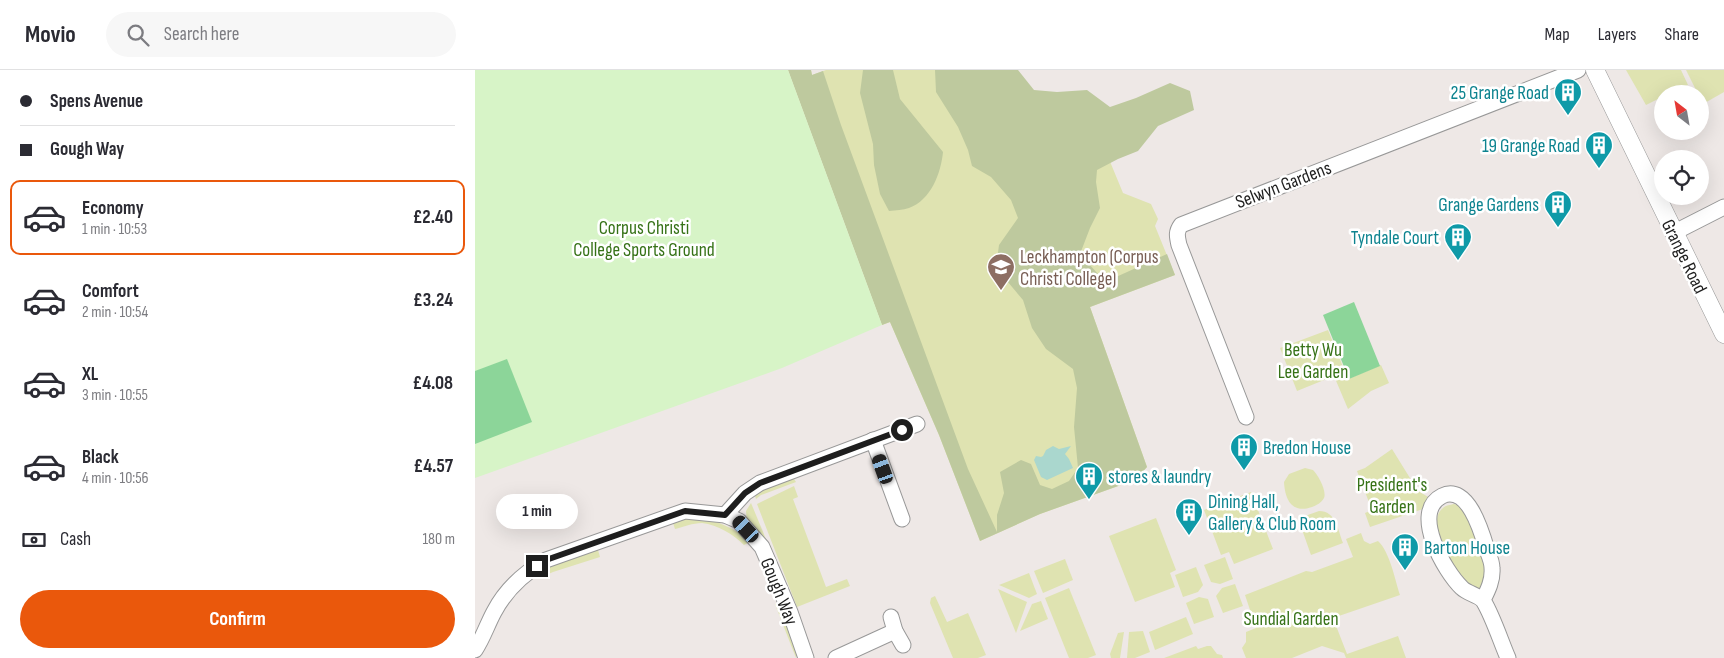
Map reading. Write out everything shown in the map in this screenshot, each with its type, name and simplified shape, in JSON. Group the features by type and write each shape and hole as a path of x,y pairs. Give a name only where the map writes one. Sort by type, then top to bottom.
{"street":[{"name":"Selwyn Gardens","path":"1246,416 1179,245 1177,230 1181,225 1578,70"},
{"name":"Grange Road","path":"1595,70 1724,334"},
{"path":"1673,233 1724,207"},
{"path":"725,515 745,493 760,483 917,424"},
{"path":"873,440 903,502 902,519"},
{"path":"1483,600 1491,585 1492,567 1475,515 1464,500 1455,495 1441,496 1431,508 1428,518 1432,537 1443,562 1463,589 1483,600 1508,658"},
{"name":"Gough Way","path":"475,650 502,599 528,571 546,560 685,511 725,515 739,521 762,547 790,612 806,658"},
{"path":"836,658 893,624 903,645"}],"green space":[{"name":"Corpus Christi College Sports Ground","path":"475,70 788,70 882,325 782,368 475,478"},
{"name":"Leckhampton (Corpus Christi College)","path":"788,70 811,70 812,75 826,70 965,70 988,132 1085,101 1123,193 1151,204 1158,219 1155,226 1175,275 1090,307 1147,467 1135,480 1040,514 980,541 939,435 890,322 882,325"},
{"path":"788,70 811,70 812,75 823,71 841,125 968,469 997,532 997,515 1004,493 1000,472 1021,460 1031,464 1040,485 1052,489 1069,481 1078,468 1074,427 1077,388 1073,369 1046,349 1032,328 1023,300 996,268 999,245 1018,218 1011,200 991,177 972,166 968,150 958,127 936,92 935,70 1018,70 1034,90 1057,92 1087,90 1110,107 1170,83 1190,91 1194,110 1158,126 1138,151 1097,170 1096,182 1100,208 1080,254 1098,274 1116,277 1167,254 1175,275 1090,307 1147,467 1135,480 1040,514 980,541 939,435 890,322 882,325"},
{"path":"863,70 893,70 900,99 943,152 937,177 929,192 917,204 909,208 889,211 880,194 874,165 873,144 860,93"},
{"path":"1626,70 1681,70 1688,85 1654,85 1654,101 1646,105"},
{"path":"1686,70 1724,70 1724,92 1709,101 1709,85 1694,85"},
{"path":"1354,302 1380,366 1349,379 1323,315"},
{"name":"Betty Wu Lee Garden","path":"1328,330 1348,379 1381,365 1389,383 1371,391 1348,409 1334,376 1297,391 1280,348"},
{"path":"507,359 532,422 475,444 475,371"},
{"name":"President's Garden","path":"1392,449 1418,491 1430,498 1423,509 1370,527 1365,513 1372,510 1357,471 1365,468"},
{"path":"1305,468 1315,472 1325,495 1323,500 1317,505 1299,509 1288,500 1284,482 1289,474"},
{"path":"794,479 796,482 761,495 756,499 755,496 760,490"},
{"path":"794,486 798,497 793,499 826,587 847,579 850,586 797,607 757,504"},
{"path":"1251,492 1273,549 1234,564 1229,552 1221,555 1204,510"},
{"path":"751,503 773,556 747,522 746,511"},
{"path":"1454,504 1461,506 1465,511 1487,569 1480,589 1471,588 1461,578 1449,558 1439,535 1438,515 1444,507"},
{"path":"1319,511 1329,514 1333,518 1343,543 1311,555 1300,524 1305,516"},
{"path":"699,518 726,526 750,542 744,545 725,531 708,524 695,524 675,529 673,523 684,519"},
{"path":"1156,518 1176,570 1170,573 1175,587 1135,602 1109,536"},
{"name":"Sundial Garden","path":"1361,533 1364,541 1370,544 1378,541 1386,552 1400,595 1333,618 1347,654 1398,636 1406,658 1346,658 1344,653 1322,646 1292,658 1246,658 1242,648 1246,642 1246,632 1256,628 1245,595 1306,571 1312,572 1353,557 1346,539"},
{"path":"598,550 600,557 542,577 539,573 550,567"},
{"path":"1225,557 1233,579 1220,584 1211,582 1204,565"},
{"path":"1065,559 1073,580 1043,593 1034,571"},
{"path":"1196,567 1203,585 1198,592 1183,597 1175,575"},
{"path":"1029,573 1037,594 1029,598 999,585"},
{"path":"1235,584 1243,606 1223,613 1216,596 1222,588"},
{"path":"1069,588 1096,655 1088,658 1069,658 1045,598"},
{"path":"998,589 1027,602 1016,633"},
{"path":"935,596 947,622 968,613 986,655 978,658 953,658 930,603 931,598"},
{"path":"1199,597 1208,599 1214,617 1194,624 1186,603"},
{"path":"1041,601 1048,619 1020,631 1032,604"},
{"path":"778,603 797,650 796,658 775,604"},
{"path":"1186,617 1193,634 1155,650 1149,632"},
{"path":"1143,631 1150,652 1135,658 1127,658 1129,632"},
{"path":"1124,632 1120,658 1111,658 1110,654 1118,633"},
{"path":"1196,646 1198,649 1211,646 1223,658 1164,658"}],"water":[{"path":"1053,446 1059,449 1071,446 1065,454 1073,468 1047,480 1041,477 1034,460 1036,456 1043,456 1046,450"}],"place":[{"name":"25 Grange Road","path":"1568,116"},
{"name":"19 Grange Road","path":"1599,169"},
{"name":"Grange Gardens","path":"1558,228"},
{"name":"Tyndale Court","path":"1458,261"},
{"name":"Leckhampton (Corpus Christi College)","path":"1001,291"},
{"name":"Bredon House","path":"1244,471"},
{"name":"stores & laundry","path":"1089,500"},
{"name":"Dining Hall, Gallery & Club Room","path":"1189,536"},
{"name":"Barton House","path":"1405,571"}],"route":[{"path":"537,566 546,560 685,511 725,515 745,493 760,483 902,430"}]}
